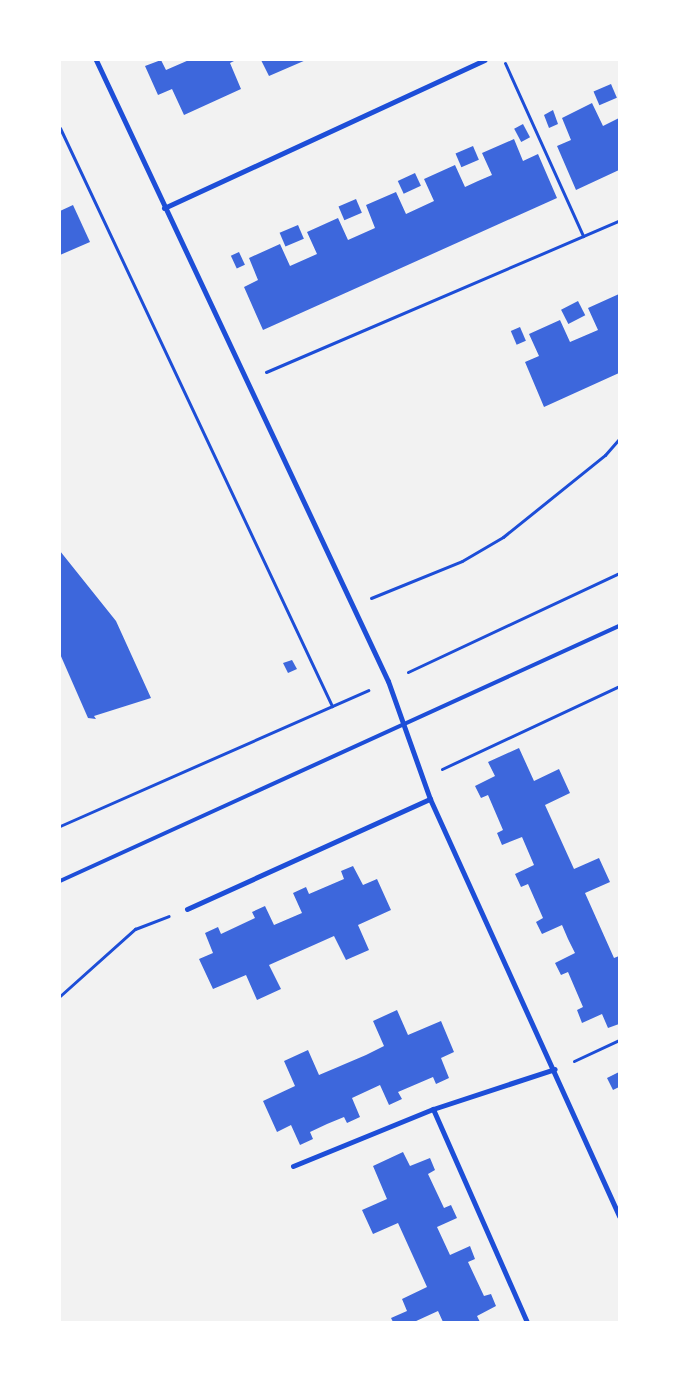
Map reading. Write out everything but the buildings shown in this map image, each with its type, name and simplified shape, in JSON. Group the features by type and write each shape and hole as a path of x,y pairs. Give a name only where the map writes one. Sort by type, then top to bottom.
{"street":[{"path":"96,60 245,381 388,681 406,725 430,799 555,1069 619,1216"},
{"path":"164,208 484,60"},
{"path":"187,909 430,799"},
{"path":"292,1166 433,1109 555,1069"},
{"path":"433,1109 527,1322"}],"lane":[{"path":"60,882 619,626"}],"path":[{"path":"504,60 583,236"},
{"path":"60,128 332,706"},
{"path":"245,381 619,221"},
{"path":"352,605 462,561 502,537 605,455 619,439"},
{"path":"60,826 388,681 619,573"},
{"path":"423,778 619,686"},
{"path":"60,996 135,929 187,909"},
{"path":"555,1069 619,1040"}]}
